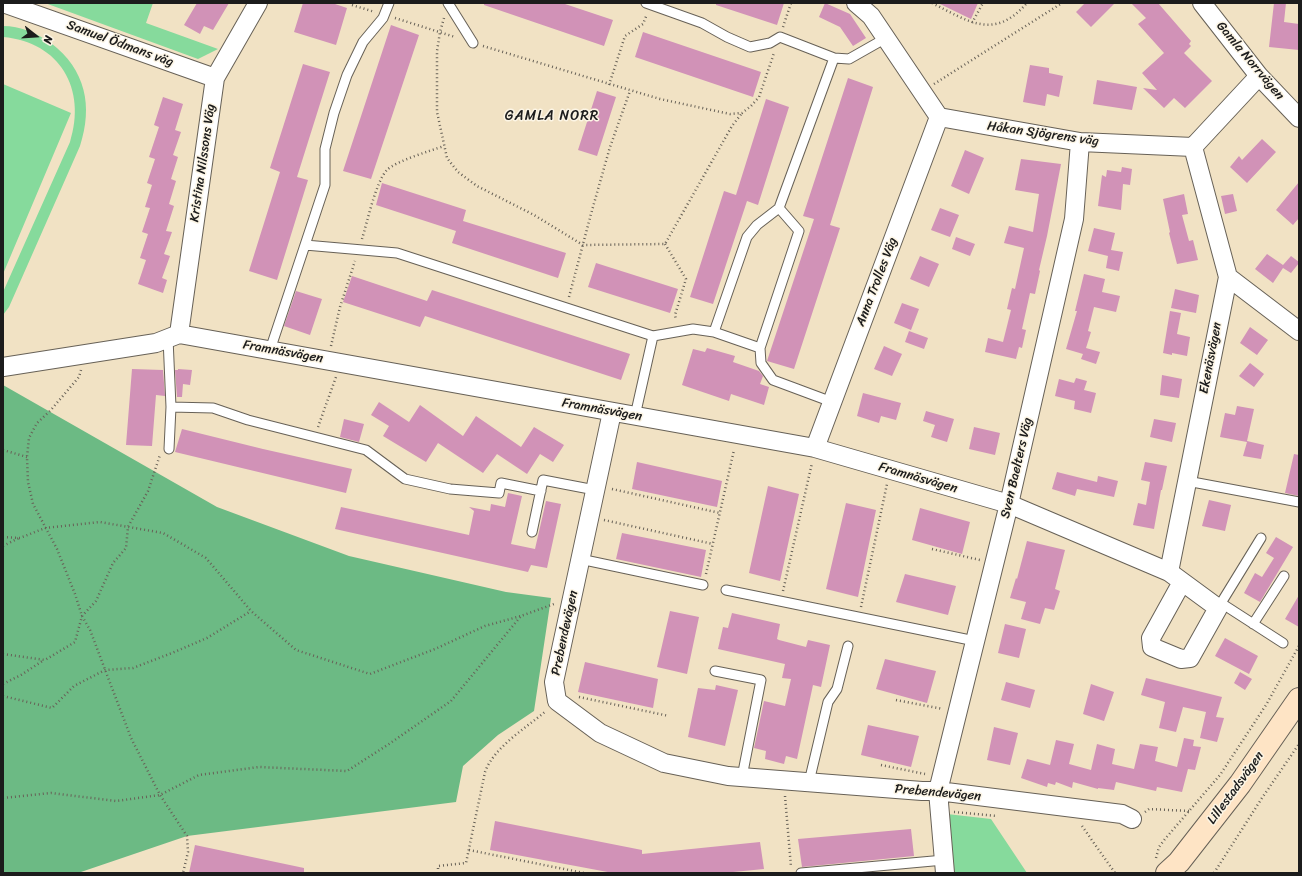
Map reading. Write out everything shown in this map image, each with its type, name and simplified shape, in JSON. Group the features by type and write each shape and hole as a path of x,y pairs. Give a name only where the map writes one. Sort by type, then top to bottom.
{"main road":[{"name":"Lillestadsvägen","path":"1161,869 1179,862 1240,784 1299,699"}],"street":[{"name":"Samuel Ödmans väg","path":"3,3 215,78"},
{"name":"Kristina Nilssons Väg","path":"174,336 215,78 258,3"},
{"path":"856,3 871,16 939,117"},
{"name":"Gamla Norrvägen","path":"1202,3 1259,76 1299,118"},
{"path":"1194,147 1259,76"},
{"name":"Håkan Sjögrens väg","path":"939,117 1080,142 1194,147"},
{"name":"Anna Trolles Väg","path":"815,448 939,117"},
{"name":"Sven Baelters Väg","path":"940,784 1009,504 1074,219 1080,142"},
{"name":"Ekenäsvägen","path":"1176,577 1187,480 1228,277 1194,147"},
{"path":"1228,277 1299,331"},
{"name":"Framnäsvägen","path":"3,367 156,343 174,336 270,350 815,448 1009,504 1176,577 1219,606"},
{"name":"Prebendevägen","path":"612,412 554,682 557,697 600,733 664,764 728,776 922,791 940,784 1076,808 1122,814 1132,819"},
{"path":"1176,577 1151,638 1152,647 1181,659 1190,658 1219,606"},
{"path":"940,784 944,867"}],"lane":[{"path":"270,350 325,184 325,149 334,113 347,74 363,42 383,18 389,3"},
{"path":"448,4 473,43"},
{"path":"648,4 702,23 727,37 750,47 770,43 780,37 834,58 849,59 886,38"},
{"path":"714,332 747,237 757,225 779,208 834,58"},
{"path":"779,208 799,231 760,348 761,363 773,380 832,402"},
{"path":"305,245 397,253 653,336 693,329 714,332 760,348"},
{"path":"169,448 174,336"},
{"path":"635,416 653,336"},
{"path":"171,407 212,408 248,420 366,450 405,479 450,489 499,493 501,483 541,491"},
{"path":"532,532 544,480 596,487"},
{"path":"1187,480 1299,502"},
{"path":"1261,538 1219,606 1253,624 1283,643"},
{"path":"580,559 703,585"},
{"path":"1253,624 1284,576"},
{"path":"726,590 975,641"},
{"path":"809,782 828,702 837,689 848,646"},
{"path":"715,671 761,680 742,777"},
{"path":"801,873 944,867"}],"path":[{"path":"665,244 732,126 742,113 759,98 791,3"},
{"path":"932,3 972,23 983,25 1002,22 1018,13 1027,3"},
{"path":"972,23 983,3"},
{"path":"922,91 1062,3"},
{"path":"448,4 440,32 437,50 437,112 447,158 458,172 477,186 534,215 583,245 665,244"},
{"path":"609,85 625,36 643,24 648,4"},
{"path":"352,5 660,100 730,114 742,113"},
{"path":"566,308 610,147 630,91"},
{"path":"665,244 686,279 675,315 678,332"},
{"path":"85,354 80,377 50,411 37,423 29,438 27,457 28,482 33,504 57,549 131,738 160,795 187,836 188,852 183,873"},
{"path":"315,437 342,363"},
{"path":"703,585 738,434"},
{"path":"3,684 22,675 75,642 82,616 96,601 113,563 126,548 128,527 148,491 159,455 169,448"},
{"path":"781,601 815,448"},
{"path":"3,450 27,457"},
{"path":"859,617 890,470"},
{"path":"596,487 720,513"},
{"path":"589,516 713,544"},
{"path":"3,546 45,528 100,522 163,534 206,558 251,611 296,650 370,674 435,649 485,626 521,616 572,597"},
{"path":"3,537 20,538"},
{"path":"932,549 994,563"},
{"path":"3,696 52,708 74,686 105,670 133,668 172,653 207,638 251,611"},
{"path":"3,798 51,793 116,801 160,795 199,776 259,767 347,771 451,701 521,616"},
{"path":"1161,869 1156,858 1159,847 1220,775 1266,705 1299,646"},
{"path":"3,654 45,660"},
{"path":"438,873 438,866 466,863 488,763 501,748 557,697 669,716"},
{"path":"896,700 957,712"},
{"path":"1214,873 1299,744"},
{"path":"881,765 940,784"},
{"path":"783,780 792,873"},
{"path":"1076,808 1075,816 1114,873"},
{"path":"1132,819 1150,809 1190,811"},
{"path":"469,850 584,873"}],"green space":[{"path":"45,3 153,3 146,23 218,49 198,59"},
{"path":"3,26 16,27 34,33 51,43 63,54 79,77 84,90 86,117 80,146 9,307 3,315 3,292 70,142 74,122 75,104 71,87 64,72 54,58 40,48 23,41 3,37"},
{"path":"3,84 71,113 3,274"},
{"path":"3,385 217,507 349,556 506,592 551,598 534,711 498,735 463,766 456,802 187,836 78,873 3,873"},
{"path":"947,814 991,819 1027,873 951,873"}],"building":[{"path":"197,3 229,3 213,30 204,26 200,34 184,25"},
{"path":"303,3 332,3 347,8 336,45 294,32"},
{"path":"484,3 562,3 613,20 604,46 484,5"},
{"path":"716,3 784,3 777,25 716,5"},
{"path":"825,3 850,14 866,38 853,46 840,27 819,17"},
{"path":"938,3 978,3 971,19"},
{"path":"1085,3 1115,3 1091,27 1076,12"},
{"path":"1131,3 1158,3 1191,41 1189,44 1191,46 1184,53 1212,81 1185,108 1174,98 1164,108 1143,88 1157,90 1142,73 1164,53 1138,24 1146,18"},
{"path":"1274,3 1286,3 1284,22 1299,24 1299,50 1269,47"},
{"path":"391,25 419,35 371,179 343,171"},
{"path":"643,32 761,72 753,97 635,57"},
{"path":"303,64 330,72 297,177 308,180 277,280 249,271 280,172 270,168"},
{"path":"1030,65 1049,68 1049,73 1063,76 1059,97 1047,94 1045,106 1023,102"},
{"path":"848,78 873,87 830,225 840,228 794,369 767,361 814,219 803,216"},
{"path":"1097,80 1137,87 1132,110 1093,104"},
{"path":"597,91 616,97 597,156 578,150"},
{"path":"163,97 183,104 175,130 181,132 173,155 178,157 171,179 176,181 169,204 174,206 166,231 172,232 164,254 170,256 162,278 167,280 163,293 138,284 146,260 140,258 148,234 142,232 150,208 145,207 152,185 147,183 155,159 149,157 159,127 154,125"},
{"path":"766,99 789,107 758,205 747,201 713,304 690,297 724,191 736,195"},
{"path":"1262,139 1276,152 1247,183 1230,167 1239,156 1242,160"},
{"path":"965,150 984,158 969,194 951,186"},
{"path":"1021,159 1061,164 1035,294 1030,293 1022,329 1026,330 1022,348 1019,347 1016,359 985,352 988,338 1003,342 1011,310 1007,309 1012,288 1015,289 1024,248 1004,243 1009,226 1033,232 1039,194 1015,190"},
{"path":"1122,167 1132,169 1130,185 1123,184 1121,210 1098,206 1102,175 1106,177 1107,170 1121,172"},
{"path":"1299,182 1299,218 1293,225 1276,210"},
{"path":"382,183 466,210 463,221 566,253 558,278 452,243 456,231 376,205"},
{"path":"1184,194 1188,214 1182,215 1189,241 1193,240 1198,260 1177,264 1169,233 1163,199"},
{"path":"1233,194 1237,211 1225,214 1221,196"},
{"path":"940,208 959,215 950,237 931,230"},
{"path":"1094,228 1115,233 1111,250 1123,252 1119,271 1106,268 1108,256 1088,251"},
{"path":"956,237 975,244 970,256 952,249"},
{"path":"1267,254 1283,265 1291,256 1299,263 1291,273 1283,268 1273,283 1255,269"},
{"path":"920,256 939,264 929,287 910,279"},
{"path":"596,263 678,289 670,313 588,287"},
{"path":"1084,274 1105,279 1102,292 1120,296 1116,312 1094,307 1088,331 1091,332 1086,348 1100,352 1096,364 1081,359 1083,354 1066,349 1077,311 1075,311"},
{"path":"352,276 427,301 432,290 630,354 621,380 425,316 420,327 343,302"},
{"path":"1175,289 1199,295 1196,313 1171,308"},
{"path":"296,291 322,299 310,335 284,326"},
{"path":"902,303 919,309 911,330 894,323"},
{"path":"1170,311 1181,313 1177,334 1190,337 1187,356 1163,353"},
{"path":"1250,327 1268,340 1257,355 1240,343"},
{"path":"909,331 928,338 924,349 905,342"},
{"path":"884,346 902,354 892,376 874,369"},
{"path":"707,348 735,356 733,362 759,371 763,376 760,384 769,387 764,405 731,394 729,401 682,385 693,349 705,352"},
{"path":"1250,363 1264,374 1254,387 1239,376"},
{"path":"132,369 163,370 165,396 156,395 152,446 126,445"},
{"path":"175,370 192,370 190,385 183,384 182,397 177,397"},
{"path":"1162,375 1182,379 1179,398 1160,395"},
{"path":"1076,378 1087,381 1084,390 1096,393 1091,413 1074,409 1075,401 1055,396 1059,379 1074,383"},
{"path":"863,393 901,403 896,420 881,416 879,423 857,416"},
{"path":"379,402 409,422 420,405 463,436 476,416 521,447 534,427 564,445 553,462 540,454 527,474 497,454 483,473 438,443 426,462 383,436 389,426 371,415"},
{"path":"1237,406 1254,409 1247,441 1264,445 1261,459 1243,456 1247,442 1220,437 1225,413 1235,415"},
{"path":"926,411 954,419 947,442 931,437 935,425 923,421"},
{"path":"344,419 364,424 359,442 340,437"},
{"path":"1154,419 1176,423 1172,442 1150,437"},
{"path":"974,427 1000,433 995,455 969,449"},
{"path":"182,429 352,469 346,493 175,452"},
{"path":"1294,454 1299,455 1299,496 1285,493"},
{"path":"637,462 722,481 717,507 632,489"},
{"path":"1145,462 1167,466 1154,529 1133,525 1138,503 1146,505 1150,482 1141,480"},
{"path":"1057,472 1097,482 1098,476 1118,481 1114,497 1077,489 1075,496 1052,489"},
{"path":"768,486 799,494 780,581 749,573"},
{"path":"508,493 522,496 511,544 535,549 546,501 561,504 547,568 531,565 528,572 335,529 341,507 469,535 474,511 469,507 490,511 491,504 505,507"},
{"path":"1209,500 1231,505 1225,531 1202,526"},
{"path":"846,503 876,510 858,597 826,589"},
{"path":"920,508 970,522 962,554 912,540"},
{"path":"622,533 706,550 701,577 616,559"},
{"path":"1276,537 1293,547 1260,602 1244,593 1255,573 1262,577 1274,558 1266,553"},
{"path":"1027,541 1065,550 1055,589 1060,591 1054,610 1045,608 1040,624 1021,619 1026,602 1010,598 1016,578 1017,579"},
{"path":"905,574 956,586 948,615 896,602"},
{"path":"1299,595 1299,627 1285,619"},
{"path":"670,611 699,617 687,674 657,667"},
{"path":"732,613 780,624 777,639 779,640 806,647 808,640 830,645 821,687 813,685 797,759 786,756 784,764 765,759 766,751 754,748 764,701 785,706 791,679 782,678 785,664 718,649 723,627 728,628"},
{"path":"1005,624 1026,629 1019,658 998,653"},
{"path":"1225,638 1258,656 1249,674 1215,656"},
{"path":"885,659 936,671 927,703 876,689"},
{"path":"585,662 658,679 653,708 578,692"},
{"path":"1240,672 1252,679 1245,690 1234,683"},
{"path":"1146,678 1222,697 1216,717 1224,718 1217,742 1200,738 1206,712 1183,707 1176,732 1159,728 1165,702 1141,695"},
{"path":"1006,682 1035,690 1030,708 1001,700"},
{"path":"1091,684 1114,692 1104,721 1083,714"},
{"path":"716,685 738,690 725,746 688,737 698,688 715,690"},
{"path":"868,725 919,736 911,767 861,755"},
{"path":"994,727 1018,733 1010,765 987,760"},
{"path":"1184,738 1194,740 1193,746 1201,747 1195,770 1188,769 1182,792 1157,787 1156,791 1116,782 1114,790 1098,789 1073,782 1072,788 1056,782 1055,785 1048,783 1047,787 1021,778 1027,759 1050,765 1056,740 1074,744 1069,764 1091,770 1097,744 1115,749 1112,764 1134,769 1140,744 1158,747 1155,761 1177,767"},
{"path":"495,821 642,850 642,854 760,842 764,869 723,873 613,873 490,850"},
{"path":"911,829 914,856 802,867 798,839"},
{"path":"195,845 304,868 304,873 189,873"}],"district":[{"name":"GAMLA NORR","path":"552,116"}]}
